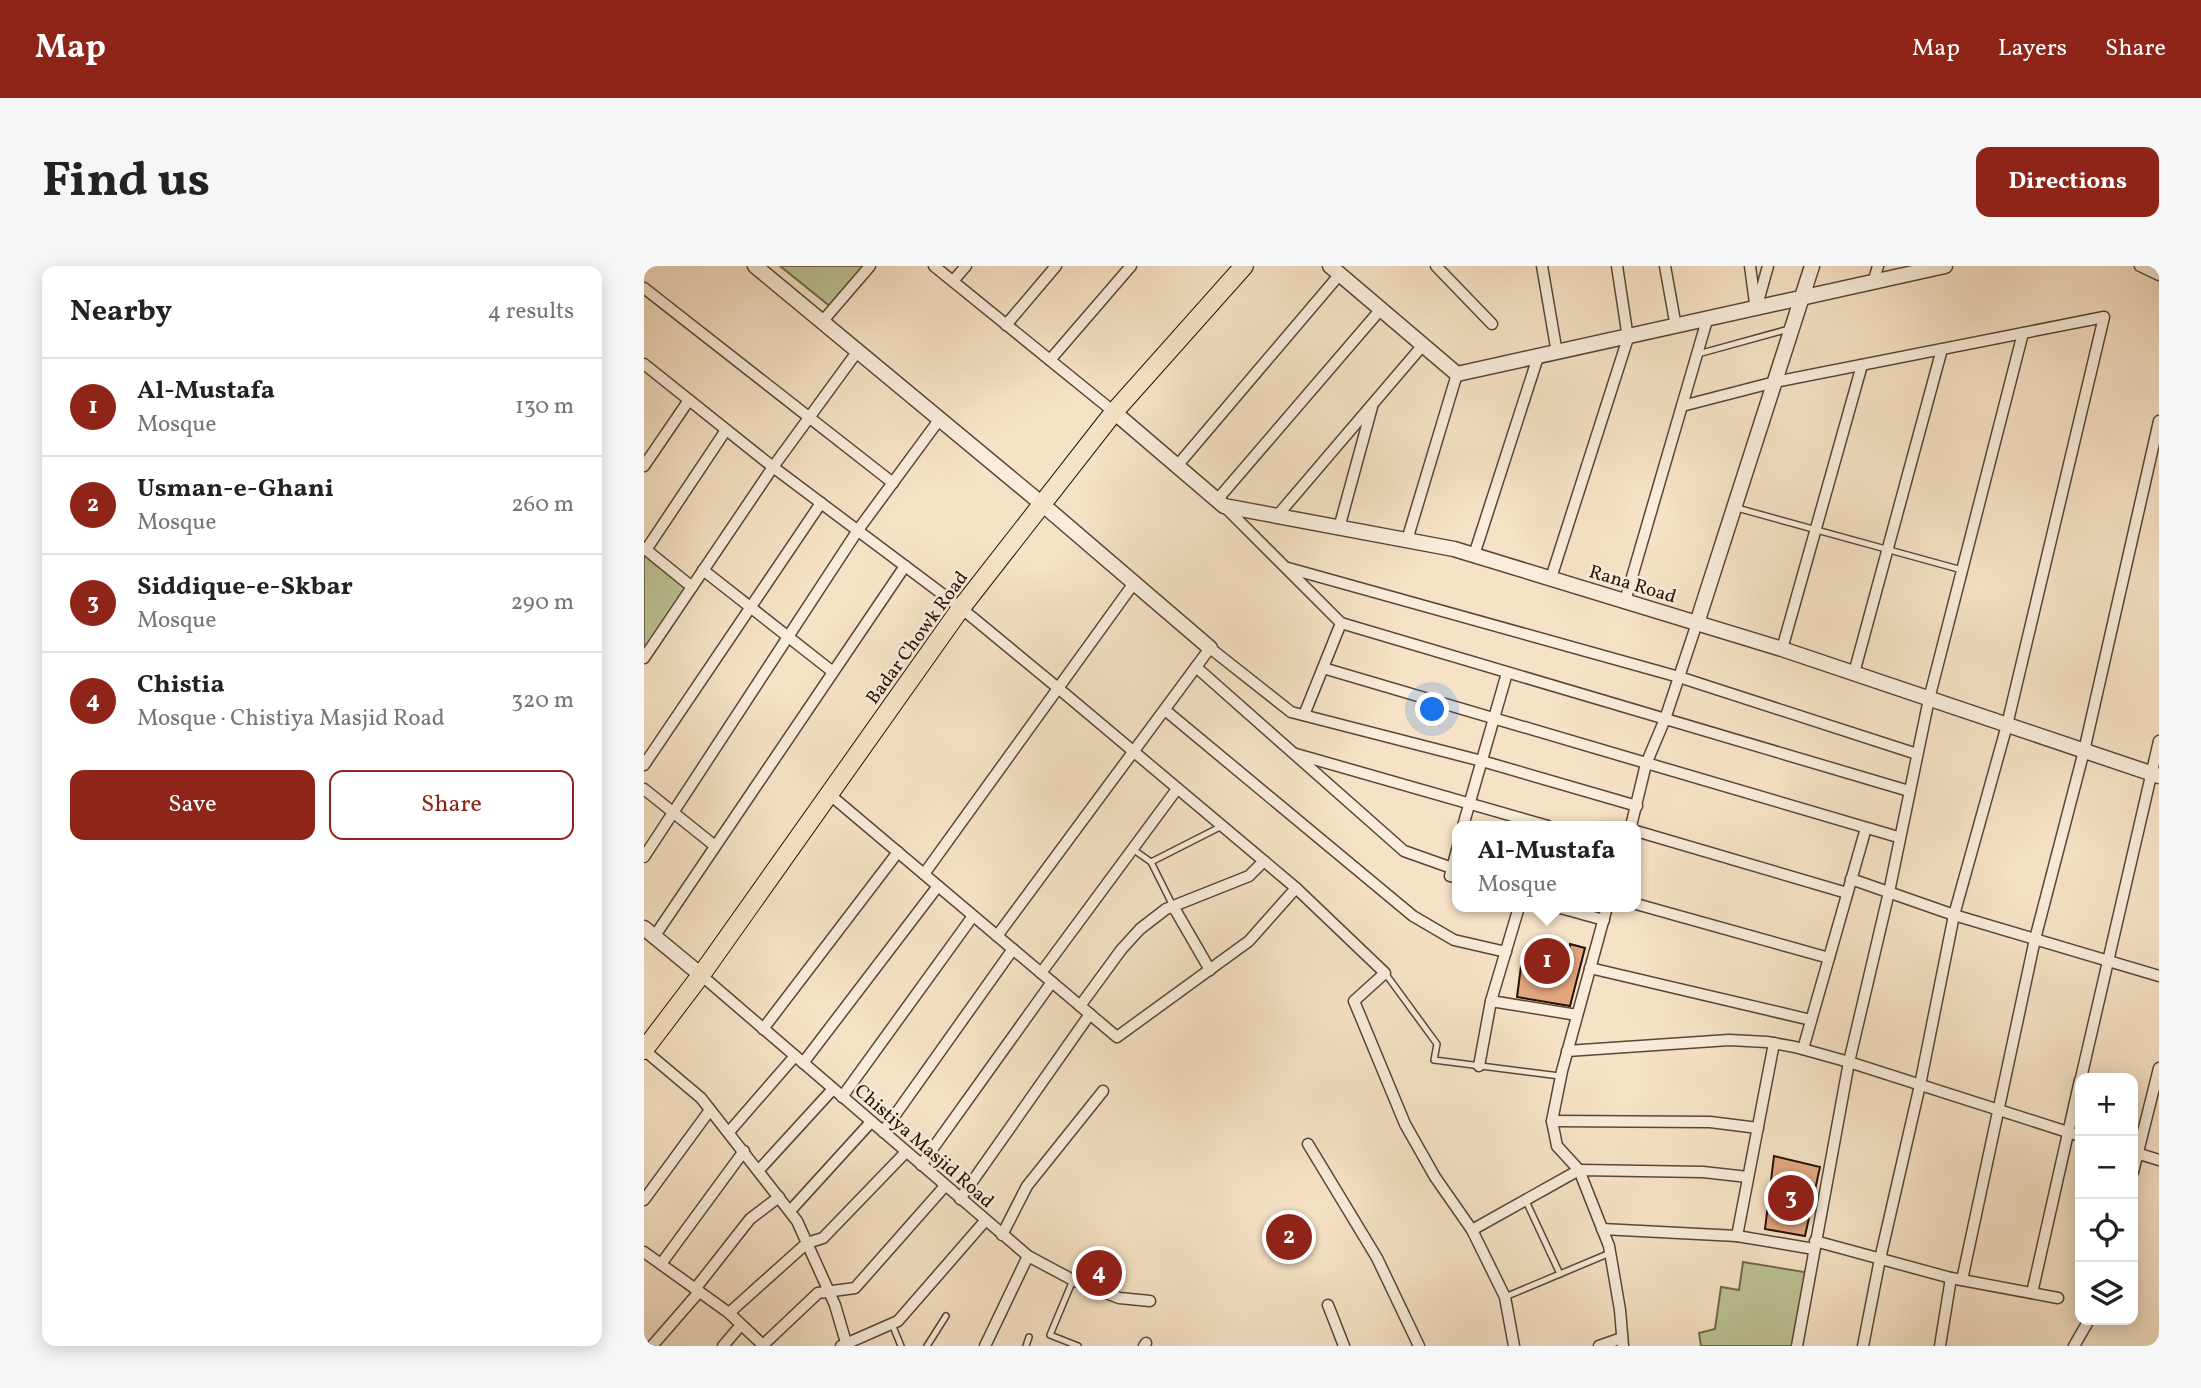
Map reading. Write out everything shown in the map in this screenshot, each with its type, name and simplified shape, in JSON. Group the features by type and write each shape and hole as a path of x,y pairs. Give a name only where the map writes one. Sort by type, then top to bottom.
{"main road":[{"name":"Badar Chowk Road","path":"644,1050 701,975 961,608 1114,412 1244,266"}],"street":[{"path":"755,266 1042,504 1210,648 1291,712 1482,761 1637,806"},
{"path":"821,323 870,266"},
{"path":"934,266 1114,412"},
{"path":"953,281 966,266"},
{"path":"1006,325 1056,266"},
{"path":"1050,360 1131,266"},
{"path":"1436,266 1492,324"},
{"path":"1542,266 1557,353"},
{"path":"1551,578 1628,338 1617,266"},
{"path":"1665,266 1676,327"},
{"path":"1750,266 1756,309"},
{"path":"1756,309 1768,266"},
{"path":"1632,821 1646,764 1665,719 1697,623 1812,266"},
{"path":"1873,283 1878,266"},
{"path":"1457,374 1945,266"},
{"path":"2140,266 2159,275"},
{"path":"1177,466 1335,270 1457,374"},
{"path":"644,288 893,483"},
{"path":"1381,309 1221,503 1341,623 1909,791"},
{"path":"1682,406 1775,382 2104,317 2007,725 1954,915 1863,1346"},
{"path":"1625,601 1707,320"},
{"path":"1797,1346 1849,1062 1889,892 1898,837 1929,699 2023,333"},
{"path":"1277,516 1423,345"},
{"path":"1854,673 1885,550 1942,349"},
{"path":"644,658 773,467 857,352"},
{"path":"1474,555 1538,357"},
{"path":"1782,649 1862,365"},
{"path":"646,371 689,400 773,467 961,608 1296,888 1385,973 1354,1001 1405,1124 1435,1177 1472,1230 1505,1297 1514,1346"},
{"path":"1407,540 1457,374"},
{"path":"644,466 689,400"},
{"path":"1339,528 1373,404"},
{"name":"Rana Road","path":"1114,412 1221,503 1474,555 1782,649 2155,775"},
{"path":"644,857 858,530 939,420"},
{"path":"1940,1346 1998,1112 2035,939 2084,751 2159,421"},
{"path":"692,587 645,549 726,430"},
{"path":"644,765 821,503"},
{"path":"701,975 649,933 715,846 905,566"},
{"path":"1285,567 1679,677 1917,754"},
{"path":"703,570 833,672"},
{"path":"924,874 1135,583"},
{"path":"1304,715 1341,623"},
{"path":"997,936 1210,648"},
{"path":"1196,667 1404,851 1452,872"},
{"path":"1323,668 1898,837"},
{"path":"1465,821 1507,673"},
{"path":"1164,710 1413,916 1454,940 1506,952"},
{"path":"2081,1073 2155,775 2159,741"},
{"path":"1293,753 1530,821"},
{"path":"644,789 715,846"},
{"path":"1041,973 1177,789"},
{"path":"829,794 1117,1037 1249,941 1296,888"},
{"path":"1803,1049 1866,828"},
{"path":"1641,832 1847,892"},
{"path":"763,1029 898,852"},
{"path":"1080,1006 1140,929 1173,906 1249,876 1264,861"},
{"path":"1851,879 1954,915 2159,976"},
{"path":"729,1132 799,1060 938,886"},
{"path":"1641,905 1829,958"},
{"path":"1173,906 1210,970"},
{"path":"1479,1066 1491,1001 1518,912"},
{"path":"1575,912 1604,920"},
{"path":"1599,1346 1623,1342 1610,1253 1579,1170 1557,1146 1552,1121 1560,1076 1606,912"},
{"path":"842,1097 973,915"},
{"path":"883,1132 1013,949"},
{"path":"1590,968 1811,1020"},
{"name":"Chistiya Masjid Road","path":"701,975 1028,1256 1073,1280 1119,1298 1150,1301"},
{"path":"921,1165 1052,982"},
{"path":"1491,1001 1577,1015"},
{"path":"960,1199 1090,1014"},
{"path":"1567,1051 1729,1040 1774,1044 1849,1062 2075,1135"},
{"path":"1737,1236 1774,1044"},
{"path":"644,1050 701,1098 797,1221 829,1291 845,1345 898,1321 985,1221"},
{"path":"2138,1142 2159,1068"},
{"path":"759,1170 833,1089"},
{"path":"1002,1235 1027,1186 1103,1091"},
{"path":"2032,1293 2075,1102"},
{"path":"644,1200 710,1110"},
{"path":"1552,1121 1710,1122 1758,1128"},
{"path":"790,1211 871,1122"},
{"path":"1308,1144 1377,1258 1419,1346"},
{"path":"661,1264 744,1151"},
{"path":"729,1313 807,1243 823,1238 906,1152"},
{"path":"2138,1154 2159,1160"},
{"path":"1472,1230 1579,1170 1703,1172 1748,1177"},
{"path":"644,1252 729,1313 763,1346 818,1293 855,1288 945,1186"},
{"path":"652,1346 750,1219 779,1198"},
{"path":"1602,1229 1737,1236 1815,1245 1957,1279 2058,1298"},
{"path":"985,1346 1028,1256"},
{"path":"1328,1305 1344,1346"},
{"path":"723,1346 741,1325"},
{"path":"2074,1346 2086,1325"}],"lane":[{"path":"1698,354 1792,329"},
{"path":"1734,507 1962,570"},
{"path":"1151,862 1222,826"},
{"path":"1132,849 1151,862 1173,906"},
{"path":"1385,973 1437,1044 1434,1060 1560,1076"},
{"path":"1525,1200 1560,1274"},
{"path":"1505,1297 1610,1253"},
{"path":"1073,1280 1050,1335 1078,1346"},
{"path":"927,1346 946,1316"},
{"path":"892,1324 901,1346"},
{"path":"1026,1346 1029,1337"}],"green space":[{"path":"780,266 867,266 831,307"},
{"path":"644,549 692,587 644,658"},
{"path":"1743,1262 1810,1273 1796,1346 1701,1346 1699,1333 1715,1329 1721,1287 1739,1290"}],"building":[{"path":"1570,944 1585,948 1570,1006 1517,997 1521,966 1567,973"},
{"path":"1774,1156 1820,1167 1805,1236 1765,1229"},
{"path":"1275,1225 1306,1228 1303,1249 1273,1246"},
{"path":"1091,1256 1120,1269 1111,1286 1080,1274"}],"place":[{"name":"Al-Mustafa","path":"1547,961"},
{"name":"Siddique-e-Skbar","path":"1791,1198"},
{"name":"Usman-e-Ghani","path":"1289,1237"},
{"name":"Chistia","path":"1099,1273"}]}
